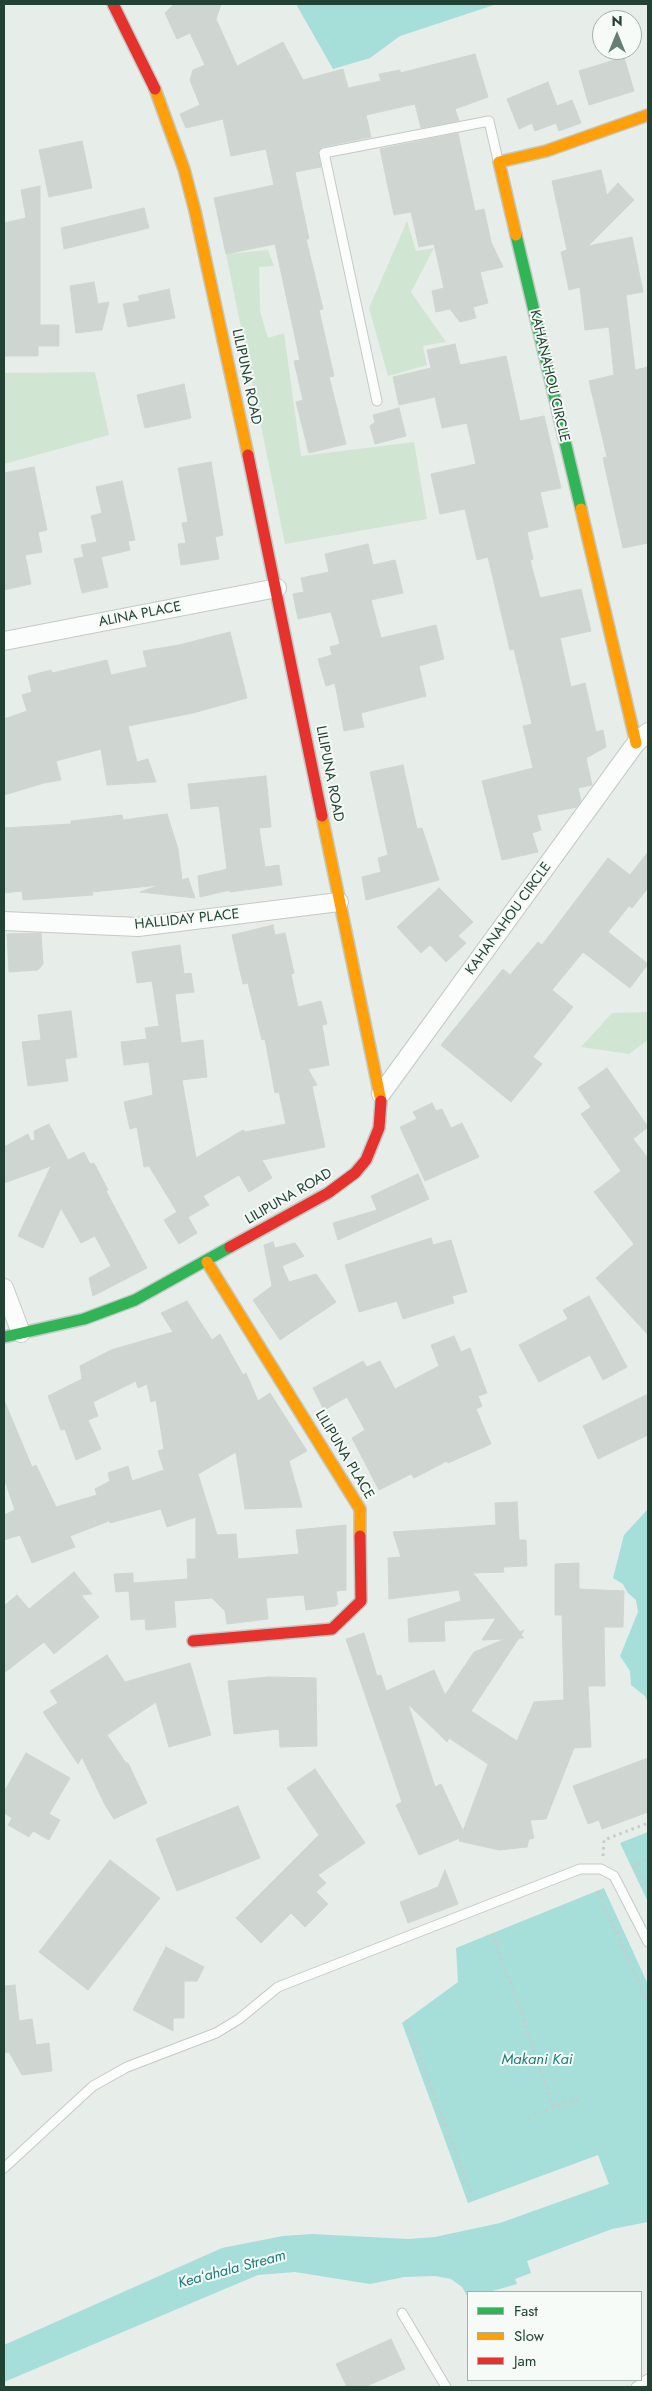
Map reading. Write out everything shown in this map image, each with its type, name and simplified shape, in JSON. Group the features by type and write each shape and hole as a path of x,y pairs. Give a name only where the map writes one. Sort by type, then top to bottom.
{"street":[{"name":"LILIPUNA ROAD","path":"12,1335 106,1312 164,1286 207,1262 328,1193 355,1173 366,1160 380,1128 382,1094 339,902 277,588 195,211 184,169 158,95 113,4"},
{"path":"499,162 546,151 648,115"},
{"name":"KAHANAHOU CIRCLE","path":"382,1094 642,737 499,162"},
{"name":"ALINA PLACE","path":"4,641 277,588"},
{"name":"HALLIDAY PLACE","path":"4,921 138,927 339,902"},
{"name":"LILIPUNA PLACE","path":"193,1641 332,1629 361,1600 360,1509 207,1262"},
{"path":"4,1288 12,1335"}],"lane":[{"path":"377,401 324,153 489,121 499,162"},
{"path":"4,2168 93,2086 127,2067 216,2033 239,2019 263,1997 287,1982 580,1869 594,1867 602,1869 619,1882 648,1942"},
{"path":"402,2313 446,2387"},
{"path":"636,2387 648,2379"}],"path":[{"path":"602,1869 604,1840 648,1823"},
{"path":"648,1858 634,1866 648,1892"},
{"path":"597,1891 648,2003"},
{"path":"493,1933 554,2108"},
{"path":"406,2020 474,2201"},
{"path":"527,2117 581,2098"}],"green space":[{"path":"407,221 416,251 434,248 411,292 446,342 423,346 427,365 388,376 369,308"},
{"path":"268,250 274,266 259,267 260,311 268,338 284,333 301,456 414,442 427,519 285,544 226,254"},
{"path":"95,372 109,435 4,464 4,373"},
{"path":"648,1012 648,1040 629,1054 581,1047 612,1013"}],"water":[{"path":"296,4 497,4 400,36 370,58 333,69"},
{"path":"648,1509 648,1703 645,1696 631,1685 630,1671 620,1656 638,1612 636,1600 627,1592 623,1584 613,1578 624,1535"},
{"path":"648,1832 648,1902 620,1843"},
{"name":"Makani Kai","path":"604,1888 648,1984 648,2222 612,2229 527,2261 531,2273 515,2279 517,2284 492,2291 467,2291 467,2295 462,2287 451,2279 435,2276 404,2277 370,2284 295,2272 258,2275 4,2382 4,2345 222,2248 283,2236 312,2234 408,2239 435,2237 500,2223 609,2184 598,2155 468,2203 402,2023 458,1982 456,1948"}],"pier":[{"path":"606,1887 648,1979 648,1984 604,1888"}],"building":[{"path":"174,4 221,4 216,19 237,66 283,42 303,80 343,69 348,88 381,81 379,74 400,70 400,73 475,54 488,97 455,109 459,121 421,128 415,104 366,115 371,137 322,147 318,152 321,167 295,172 309,239 306,239 323,309 319,310 334,376 329,377 346,444 309,453 296,402 303,400 294,361 300,360 275,244 226,254 214,198 274,185 266,149 231,156 223,119 186,128 180,114 200,105 190,80 193,70 205,65 190,33 177,39 165,13"},
{"path":"614,60 625,60 634,91 589,105 579,71"},
{"path":"548,82 557,106 572,100 581,123 559,131 556,123 535,131 532,123 519,129 507,99"},
{"path":"458,133 475,211 484,209 491,242 503,267 480,272 488,303 473,307 476,318 460,322 450,309 436,312 432,291 444,288 434,244 419,247 411,212 394,215 380,149"},
{"path":"82,141 92,188 49,197 39,150"},
{"path":"601,170 607,195 618,183 634,200 588,246 632,237 643,292 626,295 635,370 648,367 648,543 623,548 603,458 607,457 589,381 614,375 609,327 585,330 580,287 569,290 561,252 567,250 552,181"},
{"path":"40,186 40,325 59,325 59,346 38,346 38,356 4,356 4,223 26,218 21,190"},
{"path":"144,208 149,228 64,249 61,228"},
{"path":"94,282 98,304 109,302 102,330 76,333 70,286"},
{"path":"169,289 175,318 128,327 123,304 140,301 138,296"},
{"path":"455,344 460,365 506,356 520,421 544,416 561,488 540,492 548,527 527,532 533,559 530,560 540,598 581,589 591,631 560,638 571,687 585,683 596,732 603,730 606,747 586,758 592,785 578,788 581,801 577,807 537,815 541,830 532,833 538,852 502,860 482,781 533,768 523,726 532,724 514,649 510,650 488,557 477,560 465,509 440,514 431,474 476,464 467,423 442,428 435,397 399,405 393,377 431,368 427,350"},
{"path":"184,384 191,418 145,428 137,395"},
{"path":"399,408 406,436 375,444 370,426 375,422 373,415"},
{"path":"211,462 223,535 215,537 219,559 181,565 178,544 186,543 182,523 188,522 178,468"},
{"path":"34,467 47,530 38,532 42,552 25,555 31,584 4,590 4,473"},
{"path":"122,481 135,540 128,541 130,550 101,557 108,587 82,593 74,559 84,557 81,545 97,542 91,516 102,513 96,487"},
{"path":"368,544 373,565 395,560 403,593 371,600 381,638 436,625 444,659 419,666 426,696 361,713 364,727 344,731 335,683 326,686 318,659 332,655 330,647 340,644 331,612 298,619 293,594 304,592 301,578 329,572 325,554"},
{"path":"230,632 247,698 193,713 128,726 137,762 148,759 156,782 107,785 101,749 56,761 61,780 4,795 4,719 27,711 22,695 32,692 28,676 51,670 52,673 107,660 111,675 147,667 143,651 179,645"},
{"path":"403,765 417,829 422,828 439,880 366,900 362,877 381,872 378,858 388,855 370,772"},
{"path":"266,776 271,827 259,828 265,867 279,865 282,885 230,892 230,890 200,897 198,876 227,869 219,806 191,809 188,784"},
{"path":"167,814 178,849 182,880 188,878 195,898 140,892 160,885 92,892 93,895 23,900 22,891 4,893 4,828 71,824 71,821 122,815 123,820"},
{"path":"648,852 648,888 632,908 629,906 608,932 648,964 630,988 583,952 552,990 573,1007 533,1057 542,1064 511,1102 441,1045 503,969 510,975 538,942 542,945 608,858 630,875"},
{"path":"439,888 473,922 458,936 466,943 446,962 430,945 421,953 397,927"},
{"path":"273,925 275,935 285,933 294,973 291,974 298,1007 321,1001 327,1024 322,1025 329,1065 308,1069 317,1085 312,1086 325,1147 262,1160 272,1178 249,1192 239,1175 203,1196 209,1205 188,1217 197,1233 179,1244 164,1220 177,1212 149,1166 144,1167 137,1127 130,1129 124,1102 153,1095 149,1062 124,1065 121,1042 147,1039 145,1028 159,1026 152,981 137,983 132,952 180,945 184,974 191,973 194,992 175,994 181,1043 203,1040 207,1077 182,1080 196,1158 243,1130 245,1132 286,1124 279,1092 275,1093 265,1039 262,1040 248,983 243,984 232,935"},
{"path":"41,933 43,964 38,970 9,972 7,934"},
{"path":"71,1011 77,1057 65,1059 68,1081 28,1086 22,1042 41,1040 38,1015"},
{"path":"607,1068 648,1127 633,1139 648,1158 648,1335 596,1278 634,1244 594,1192 621,1171 581,1114 591,1107 578,1088"},
{"path":"432,1103 436,1111 442,1109 451,1128 462,1123 479,1157 425,1181 400,1127 417,1119 413,1112"},
{"path":"49,1124 68,1160 84,1152 90,1164 94,1163 108,1190 106,1191 147,1268 93,1296 89,1278 111,1266 95,1236 81,1243 61,1208 43,1248 18,1236 51,1166 4,1183 4,1147 28,1134 31,1141 35,1140 34,1131"},
{"path":"418,1174 429,1199 338,1240 333,1223 377,1210 371,1196"},
{"path":"431,1238 433,1245 451,1240 467,1292 452,1296 454,1303 403,1319 397,1301 359,1312 345,1265"},
{"path":"273,1242 275,1248 295,1243 304,1256 282,1266 289,1282 316,1274 336,1302 280,1340 253,1300 272,1286 264,1245"},
{"path":"589,1296 627,1367 603,1380 590,1355 539,1382 519,1345 568,1319 563,1310"},
{"path":"187,1301 212,1340 220,1334 243,1375 246,1373 258,1401 270,1393 307,1451 289,1461 302,1507 245,1509 236,1452 198,1474 217,1535 236,1534 238,1559 299,1554 296,1530 346,1525 346,1590 336,1591 338,1604 335,1606 306,1610 304,1595 266,1598 268,1619 227,1624 225,1611 212,1598 174,1601 176,1627 146,1630 145,1619 131,1620 129,1591 116,1592 114,1574 133,1573 133,1583 188,1579 187,1559 196,1559 196,1517 167,1527 161,1509 110,1523 109,1521 70,1536 75,1547 32,1563 20,1535 4,1540 4,1515 15,1510 4,1478 4,1400 32,1467 36,1465 56,1507 97,1495 95,1489 110,1481 108,1473 128,1466 132,1481 164,1470 158,1451 164,1449 156,1400 151,1402 147,1384 138,1388 136,1381 93,1402 98,1416 88,1420 101,1449 76,1460 65,1429 61,1430 48,1396 82,1379 80,1366 111,1350 173,1332 161,1313"},
{"path":"454,1336 461,1352 470,1348 487,1393 478,1396 482,1406 476,1409 491,1444 448,1463 447,1461 414,1478 411,1474 379,1490 352,1438 365,1430 347,1397 324,1410 313,1388 363,1361 367,1367 380,1361 395,1389 439,1366 431,1345"},
{"path":"648,1394 648,1435 598,1459 583,1426"},
{"path":"517,1502 519,1540 526,1540 527,1566 503,1567 504,1572 473,1573 520,1632 524,1630 521,1635 524,1638 519,1638 471,1711 517,1741 534,1702 564,1700 562,1615 555,1615 555,1564 579,1563 579,1589 624,1591 623,1627 604,1627 605,1686 588,1686 591,1747 574,1748 546,1819 530,1820 534,1838 529,1839 527,1847 499,1850 459,1841 460,1838 419,1855 396,1805 402,1802 346,1639 364,1633 377,1676 381,1675 386,1691 434,1670 445,1695 474,1652 505,1639 482,1640 496,1618 444,1621 445,1641 409,1642 408,1619 461,1601 459,1590 389,1599 388,1558 401,1557 393,1532 496,1525 495,1503","holes":["408,1704 447,1742 449,1738 488,1764 463,1831 441,1784 435,1787"]},
{"path":"74,1572 92,1594 81,1595 99,1617 54,1654 44,1642 4,1673 4,1606 17,1595 29,1609"},
{"path":"107,1655 125,1682 190,1663 211,1735 169,1747 156,1702 107,1735 126,1763 128,1763 147,1803 114,1819 105,1805 82,1757 78,1764 43,1712 58,1703 50,1691"},
{"path":"268,1677 316,1678 317,1746 280,1747 279,1729 234,1734 228,1681"},
{"path":"26,1753 70,1778 49,1814 60,1820 49,1840 33,1831 29,1837 8,1825 12,1818 4,1813 4,1792"},
{"path":"648,1758 648,1812 602,1829 599,1820 588,1824 573,1786"},
{"path":"315,1769 365,1843 318,1875 326,1883 316,1892 328,1904 305,1927 291,1913 261,1943 236,1918 319,1835 287,1788"},
{"path":"238,1806 260,1858 177,1891 156,1839"},
{"path":"110,1860 160,1898 88,1990 39,1952"},
{"path":"445,1870 458,1904 408,1923 400,1902 438,1887"},
{"path":"166,1947 204,1967 197,1981 184,1981 184,2018 173,2018 173,2031 133,2010"},
{"path":"15,1985 19,2021 32,2019 36,2045 49,2043 52,2071 22,2075 9,2052 4,2053 4,1986"},
{"path":"391,2339 405,2369 365,2387 347,2387 336,2364"}],"traffic: fast":[{"path":"516,235 581,509"},
{"path":"4,1337 84,1319 135,1300 230,1247"}],"traffic: slow":[{"path":"155,89 184,169 195,211 248,455"},
{"path":"516,235 499,162 546,151 648,115"},
{"path":"581,509 636,743"},
{"path":"322,816 381,1101"},
{"path":"207,1262 360,1509 360,1536"}],"traffic: jam":[{"path":"113,4 155,89"},
{"path":"248,455 322,816"},
{"path":"230,1247 328,1193 355,1173 366,1160 379,1128 381,1101"},
{"path":"193,1641 332,1629 361,1601 360,1536"}],"water label":[{"name":"Keaʻahala Stream","path":"232,2270"}]}
